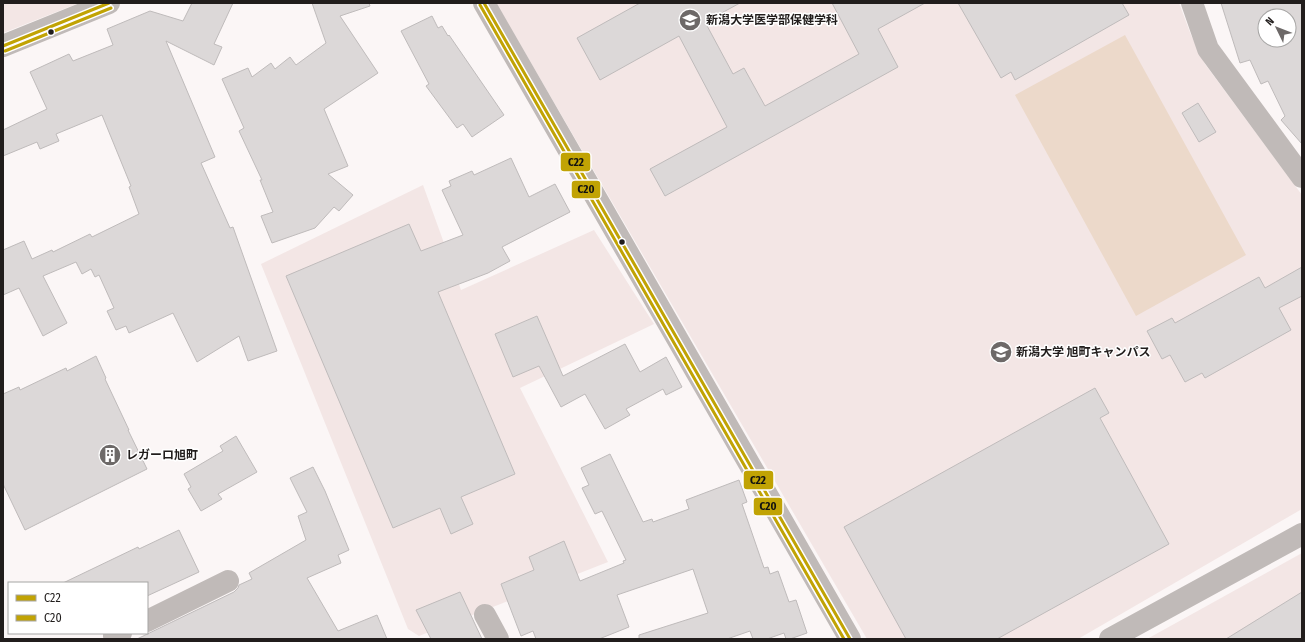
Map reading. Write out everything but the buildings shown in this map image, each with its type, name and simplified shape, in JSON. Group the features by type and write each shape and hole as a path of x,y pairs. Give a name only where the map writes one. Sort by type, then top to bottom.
{"street":[{"path":"3,46 109,3"},
{"path":"484,3 850,639"},
{"path":"1192,3 1208,49 1302,177"},
{"path":"1110,639 1302,534"},
{"path":"148,620 228,581"},
{"path":"485,615 498,639"}],"shaded area":[{"path":"3,3 79,3 3,33"},
{"name":"新潟大学 旭町キャンパス","path":"496,3 1179,3 1191,35 1205,64 1302,195 1302,509 1078,639 867,639"},
{"path":"1125,35 1246,255 1136,316 1015,95"},
{"path":"423,185 461,290 594,230 654,324 520,388 608,562 419,636 408,629 261,264"},
{"path":"1302,553 1302,639 1147,639"}],"transit line":[{"name":"C22","path":"3,46 109,3"},
{"name":"C22","path":"484,3 850,639"},
{"name":"C20","path":"480,5 844,639"},
{"name":"C20","path":"5,51 111,8"}],"place":[{"name":"新潟大学医学部保健学科","path":"690,20"},
{"name":"新潟大学 旭町キャンパス","path":"1001,352"},
{"name":"レガーロ旭町","path":"110,455"}]}
